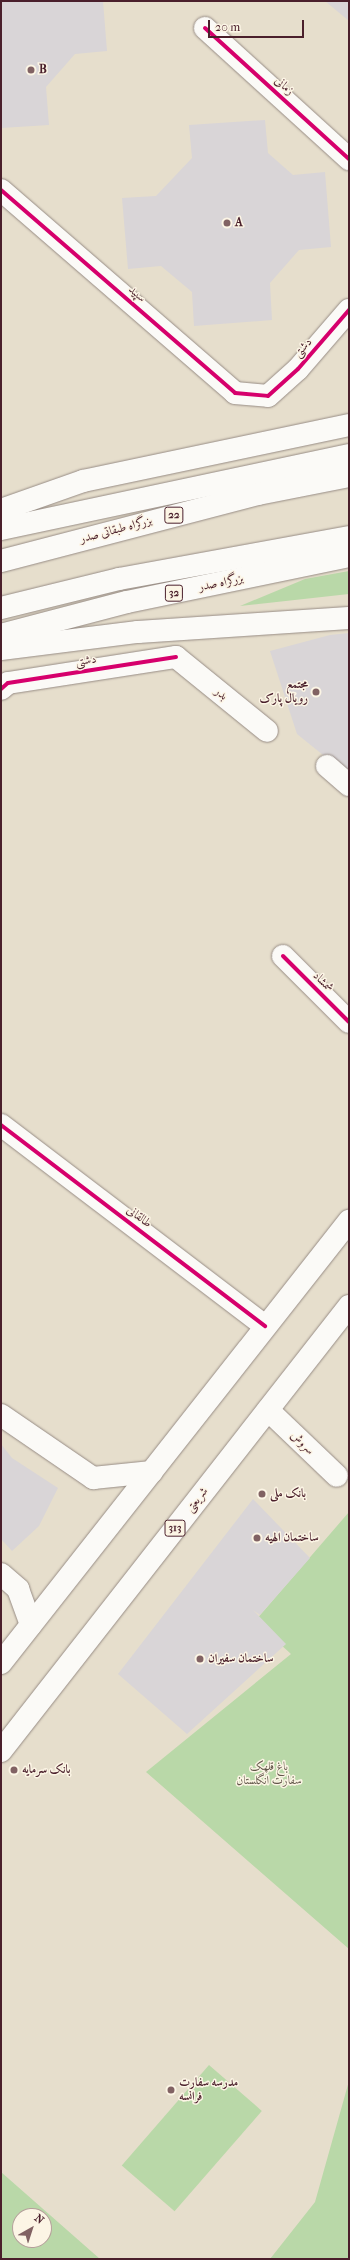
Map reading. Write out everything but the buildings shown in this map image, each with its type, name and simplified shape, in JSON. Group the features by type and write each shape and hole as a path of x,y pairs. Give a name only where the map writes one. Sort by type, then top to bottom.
{"main road":[{"name":"زمانی","path":"205,28 349,159"},
{"name":"سپید","path":"1,190 235,392 268,396"},
{"name":"دشتی","path":"268,396 298,369 349,310"},
{"path":"1,510 83,480 349,425"},
{"path":"1,529 349,456"},
{"name":"بزرگراه طبقاتی صدر","path":"1,561 258,494 349,476"},
{"path":"1,608 119,579 349,538"},
{"name":"بزرگراه صدر","path":"1,635 127,602 349,556"},
{"path":"1,649 138,632 349,618"},
{"name":"دشتی","path":"1,689 8,683 176,657"},
{"name":"بدر","path":"176,657 267,731"},
{"path":"327,766 349,785"},
{"name":"شمشاد","path":"283,956 349,1022"},
{"name":"طالقانی","path":"1,1125 265,1326"},
{"path":"1,1663 349,1221"},
{"name":"شریعتی","path":"1,1751 349,1306"},
{"name":"سروش","path":"268,1410 337,1476"},
{"path":"1,1415 93,1478 152,1472"},
{"path":"1,1574 18,1589 31,1625"}],"green space":[{"path":"349,571 349,594 240,606 305,579"},
{"name":"باغ قلهک سفارت انگلستان","path":"349,1512 349,1949 146,1772 291,1654 255,1621"},
{"path":"209,2065 262,2111 175,2211 122,2165"},
{"path":"349,2081 349,2259 270,2259 315,2202"},
{"path":"1,2172 42,2208 12,2208 12,2248 52,2248 52,2217 100,2259 1,2259"}],"cycle path":[{"path":"205,28 349,159"},
{"path":"1,190 235,393 268,396 298,369 349,310"},
{"path":"1,689 8,683 176,657"},
{"path":"283,956 349,1022"},
{"path":"1,1125 265,1326"}],"place":[{"name":"B","path":"31,70"},
{"name":"A","path":"227,223"},
{"name":"مجتمع رویال پارک","path":"316,692"},
{"name":"بانک ملی","path":"262,1494"},
{"name":"ساختمان الهیه","path":"257,1538"},
{"name":"ساختمان سفیران","path":"200,1659"},
{"name":"بانک سرمایه","path":"14,1770"},
{"name":"مدرسه سفارت فرانسه","path":"171,2090"}]}
